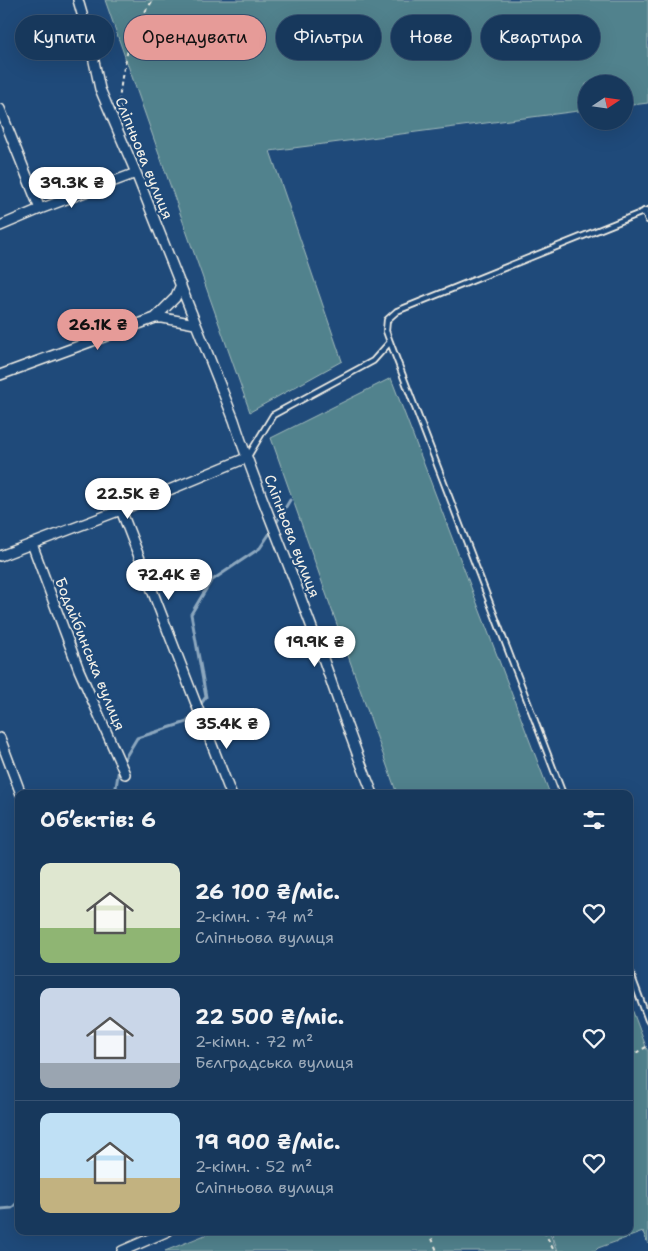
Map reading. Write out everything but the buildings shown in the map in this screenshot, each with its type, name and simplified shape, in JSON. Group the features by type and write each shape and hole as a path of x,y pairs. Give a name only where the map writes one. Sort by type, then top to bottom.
{"street":[{"name":"Сліпньова вулиця","path":"78,0 100,89 136,172 234,420 246,458 330,675 352,744 371,790"},
{"path":"0,109 40,209"},
{"path":"0,226 136,172"},
{"path":"155,318 175,298 180,286"},
{"path":"0,375 155,318 196,324"},
{"path":"0,556 122,510 246,458"},
{"path":"122,510 229,790"},
{"name":"Бодайбинська вулиця","path":"32,544 78,670 126,774"},
{"path":"0,738 20,790"},
{"path":"122,1251 159,1235"}],"lane":[{"path":"561,790 390,342 386,331 387,320 397,311 646,210 648,220"},
{"path":"246,458 273,416 373,361 390,342"},
{"path":"633,980 648,1020"}],"path":[{"path":"125,125 119,101 132,31 153,0"},
{"path":"633,1055 648,1046"},
{"path":"431,1235 437,1251"},
{"path":"546,1235 554,1251"}],"green space":[{"path":"105,0 648,0 648,103 633,105 633,75 578,75 578,111 270,151 342,361 250,412 126,60 266,60 266,15 124,15 124,54 114,26 114,15 110,15"},
{"path":"391,378 548,790 396,790 271,438"},
{"path":"633,1012 648,1052 648,1244 643,1232 598,1248 595,1251 558,1251 552,1235 633,1235"},
{"path":"205,1235 551,1235 557,1251 165,1251"}],"waterway":[{"path":"275,525 290,500"},
{"path":"116,790 119,768 137,738 187,722 206,697 191,614 211,581 260,548 272,530"},
{"path":"0,1209 12,1208 15,1205"}]}
